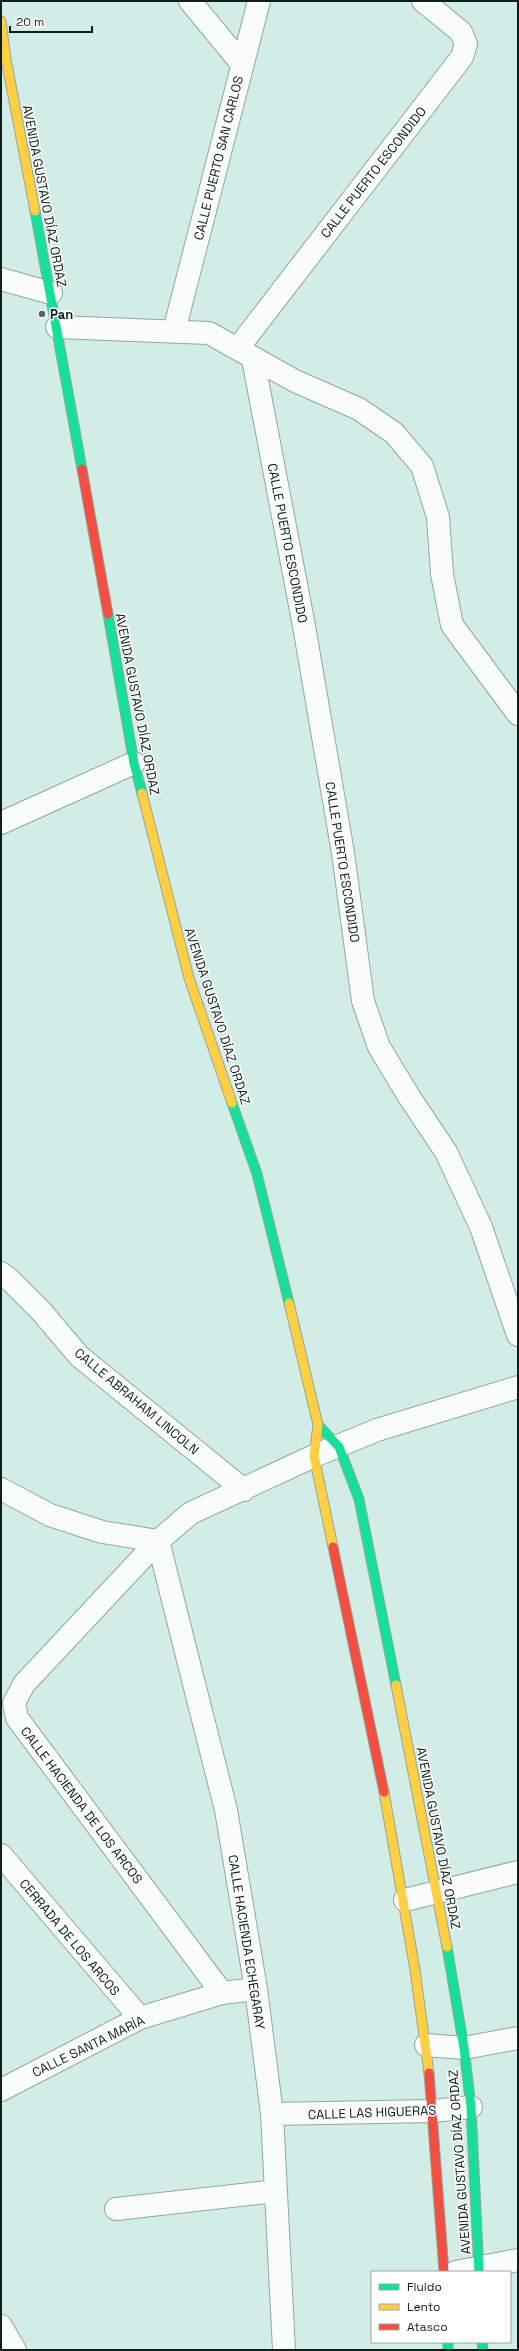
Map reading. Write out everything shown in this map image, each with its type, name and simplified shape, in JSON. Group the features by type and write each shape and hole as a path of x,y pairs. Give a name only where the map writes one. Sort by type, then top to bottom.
{"street":[{"name":"CALLE PUERTO SAN CARLOS","path":"174,331 242,64 190,1"},
{"path":"242,64 259,1"},
{"name":"CALLE PUERTO ESCONDIDO","path":"423,1 461,32 466,44 462,57 245,353 304,626 342,845 363,1001 379,1047 408,1095 446,1152 453,1166 481,1227 518,1335"},
{"name":"AVENIDA GUSTAVO DÍAZ ORDAZ","path":"1,21 3,58 51,293 134,763 189,978 257,1174 318,1425 314,1456 373,1732 404,1900 426,2045 433,2111 444,2271"},
{"path":"1,279 51,293"},
{"path":"57,327 209,333 295,381 359,409 394,433 422,466 438,517 442,574 452,625 518,714"},
{"path":"1,823 134,763"},
{"name":"CALLE ABRAHAM LINCOLN","path":"1,1273 36,1306 79,1356 244,1490"},
{"path":"314,1456 378,1430 518,1388"},
{"name":"AVENIDA GUSTAVO DÍAZ ORDAZ","path":"318,1425 339,1446 359,1499 437,1892 464,2048 471,2107 479,2270"},
{"name":"CALLE HACIENDA DE LOS ARCOS","path":"222,1993 17,1718 14,1703 24,1684 158,1541 191,1513 244,1490 314,1456"},
{"path":"1,1489 58,1518 102,1532 158,1541"},
{"name":"CALLE HACIENDA ECHEGARAY","path":"158,1541 226,1810 256,1989 272,2114 284,2350"},
{"name":"CERRADA DE LOS ARCOS","path":"1,1855 140,2018"},
{"path":"404,1900 518,1872"},
{"path":"222,1993 256,1989"},
{"name":"CALLE SANTA MARÍA","path":"2,2088 140,2018 222,1993"},
{"path":"426,2045 464,2048 518,2038"},
{"name":"CALLE LAS HIGUERAS","path":"272,2114 433,2111 471,2107"},
{"path":"116,2209 276,2191"},
{"path":"468,2271 479,2270 518,2260"},
{"path":"1,2326 15,2350"}],"traffic: fast":[{"path":"35,211 82,469"},
{"path":"108,614 134,763 142,793"},
{"path":"232,1103 257,1174 289,1303"},
{"path":"318,1425 339,1447 359,1499 396,1685"},
{"path":"447,1947 464,2048 471,2107 479,2271"},
{"path":"448,2343 448,2350"},
{"path":"482,2343 483,2350"}],"traffic: slow":[{"path":"1,21 6,59 35,211"},
{"path":"142,793 189,978 232,1103"},
{"path":"289,1303 318,1425 314,1456 333,1547"},
{"path":"396,1685 447,1947"},
{"path":"384,1792 415,1970 429,2073"}],"traffic: jam":[{"path":"82,469 108,614"},
{"path":"333,1547 384,1792"},
{"path":"429,2073 444,2271"}],"place":[{"name":"Pan","path":"42,314"}]}
